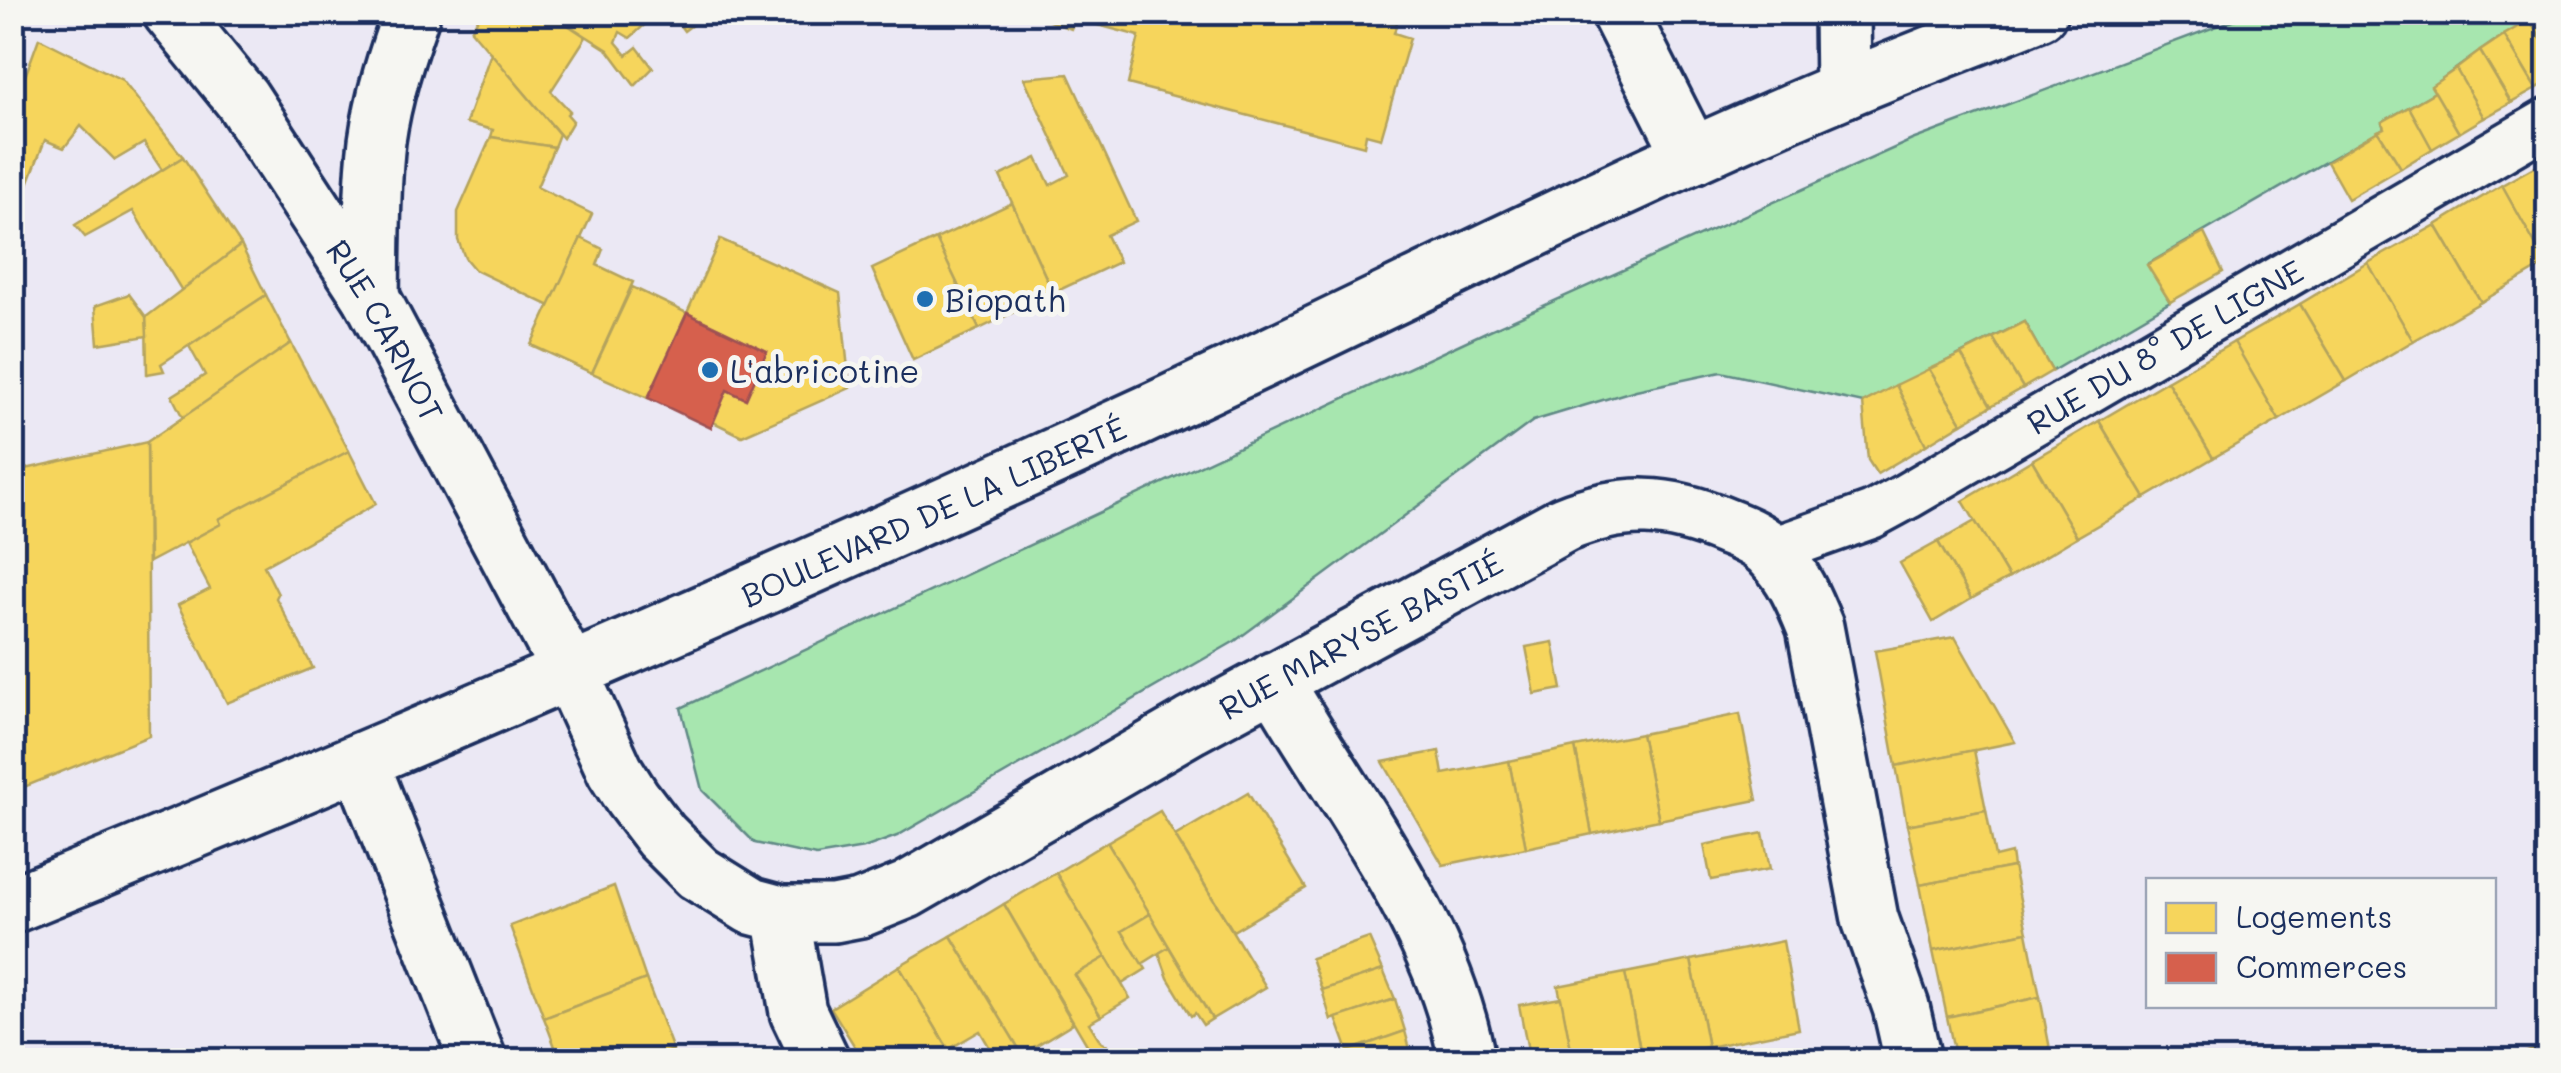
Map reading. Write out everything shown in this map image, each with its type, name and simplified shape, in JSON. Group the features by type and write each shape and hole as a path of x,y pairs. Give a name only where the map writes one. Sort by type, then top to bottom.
{"street":[{"name":"RUE CARNOT","path":"171,12 242,99 371,297 569,670"},
{"path":"371,297 373,178 378,136 412,12"},
{"path":"1619,12 1692,156"},
{"path":"1842,12 1844,90"},
{"path":"1844,90 1950,12"},
{"path":"1844,90 2039,12"},
{"name":"BOULEVARD DE LA LIBERTÉ","path":"12,905 360,761 1132,421 1692,156 1844,90"},
{"name":"RUE MARYSE BASTIÉ","path":"569,670 615,770 660,836 698,873 730,896 781,914 809,916 847,911 907,890 1274,680 1536,538 1588,514 1620,508 1654,506 1686,511 1742,533 1771,551 1791,575 1815,627 1870,920 1901,1008 1913,1060"},
{"path":"1274,680 1414,911 1451,997 1467,1060"},
{"path":"360,761 478,1060"},
{"path":"781,914 798,1012 821,1060"}],"lane":[{"name":"RUE DU 8° DE LIGNE","path":"1771,551 1872,515 1907,496 2548,122"}],"green space":[{"path":"2252,13 2543,13 2493,42 2432,86 2435,92 2382,122 2384,128 2148,264 2170,302 2052,371 2024,322 1863,403 1721,372 1636,390 1533,421 1235,641 897,836 864,848 816,856 755,843 702,790 681,708 1490,330 1912,140"}],"building: Logements":[{"path":"482,12 548,12 586,37 551,91 570,111 567,114 573,121 563,138 471,30"},
{"path":"548,12 646,12 651,19 630,38 620,32 616,42 627,55 637,47 653,68 635,86 608,50"},
{"path":"670,12 709,12 684,31"},
{"path":"1024,12 1077,12 1071,29"},
{"path":"1090,12 1400,12 1394,33 1410,38 1381,138 1366,134 1364,146 1128,84 1139,36 1086,22"},
{"path":"2548,12 2548,50 2529,20"},
{"path":"2529,20 2548,50 2548,81 2536,89 2504,35"},
{"path":"2504,35 2536,89 2511,103 2480,51"},
{"path":"39,38 122,80 183,157 162,170 144,143 115,160 81,126 64,148 45,140 23,197 12,193 12,112"},
{"path":"2480,51 2511,103 2484,118 2456,69"},
{"path":"491,53 559,134 554,147 491,137 493,130 466,123"},
{"path":"2456,69 2484,118 2459,133 2431,86"},
{"path":"1068,74 1136,221 1106,235 1119,262 1053,293 1000,176 1037,158 1050,185 1069,175 1024,78"},
{"path":"2435,92 2459,133 2432,149 2409,107"},
{"path":"2409,107 2432,149 2401,168 2378,131 2384,128 2382,122"},
{"path":"2378,131 2401,168 2348,199 2327,162"},
{"path":"491,137 554,147 537,187 592,214 550,306 475,270 458,240 458,212"},
{"path":"183,157 241,245 182,291 133,211 85,237 75,225"},
{"path":"2548,159 2548,262 2546,264 2502,185"},
{"path":"2502,185 2546,264 2481,302 2436,225"},
{"path":"1012,203 1053,293 979,329 936,239"},
{"path":"2436,225 2481,302 2413,341 2368,263"},
{"path":"2204,233 2223,272 2170,302 2147,265"},
{"path":"581,238 603,249 597,265 633,282 592,373 531,345"},
{"path":"720,239 840,293 850,388 742,436 713,422 727,390 746,399 767,351 687,313"},
{"name":"Biopath","path":"936,239 979,329 913,360 872,269"},
{"path":"241,245 266,295 161,364 164,371 147,374 146,317"},
{"path":"2368,263 2413,341 2346,381 2300,304"},
{"path":"632,287 687,313 648,398 592,373"},
{"path":"129,294 146,317 147,336 98,344 95,306"},
{"path":"266,295 291,343 183,418 172,396 205,375 189,346"},
{"path":"2300,304 2346,381 2279,420 2234,342"},
{"path":"2024,322 2052,371 2023,388 1993,338"},
{"path":"1993,338 2023,388 1991,406 1961,354"},
{"path":"2234,342 2279,420 2213,458 2167,381"},
{"path":"291,343 349,451 219,519 221,524 149,562 147,442"},
{"path":"1961,354 1991,406 1962,423 1929,369"},
{"path":"1929,369 1962,423 1926,445 1896,385"},
{"path":"2167,381 2213,458 2145,498 2099,421"},
{"path":"1896,385 1926,445 1877,474 1868,460 1863,403"},
{"path":"2099,421 2145,498 2077,537 2032,460"},
{"path":"147,442 149,736 12,792 12,472"},
{"path":"349,451 376,504 264,566 278,594 276,598 313,668 227,703 178,605 210,589 186,543 221,524 219,519"},
{"path":"2032,460 2077,537 2009,578 1963,501"},
{"path":"1975,521 2009,578 1971,599 1938,542"},
{"path":"1938,542 1971,599 1933,622 1900,563"},
{"path":"1955,637 2015,742 1896,766 1875,651"},
{"path":"1553,642 1562,689 1535,694 1526,647"},
{"path":"1740,714 1757,800 1659,820 1641,734"},
{"path":"1641,734 1659,820 1592,834 1575,747"},
{"path":"1575,747 1592,834 1526,848 1509,761"},
{"path":"1974,750 1986,810 1907,825 1896,766"},
{"path":"1439,751 1443,774 1509,761 1526,848 1443,865 1383,762"},
{"path":"1248,793 1306,888 1233,931 1175,836"},
{"path":"1986,810 1995,857 2011,853 2013,867 1920,885 1907,825"},
{"path":"1160,811 1266,987 1212,1019 1107,842"},
{"path":"1763,833 1770,869 1711,880 1704,845"},
{"path":"1107,842 1150,914 1122,931 1146,969 1122,984 1056,873"},
{"path":"2013,867 2027,932 1933,951 1920,885"},
{"path":"1056,873 1106,957 1075,975 1101,1016 1089,1023 1101,1042 1115,1050 1121,1060 1096,1060 1004,904"},
{"path":"614,886 646,979 544,1018 510,926"},
{"path":"1004,904 1073,1023 1022,1054 951,936"},
{"path":"1150,914 1169,947 1142,964 1122,931"},
{"path":"2027,932 2040,997 1947,1017 1933,951"},
{"path":"951,936 1026,1060 997,1060 980,1031 949,1049 944,1042 899,966"},
{"path":"1369,938 1383,970 1322,990 1311,958"},
{"path":"1783,941 1799,1029 1708,1047 1691,960"},
{"path":"1169,947 1212,1019 1203,1025 1195,1013 1191,1016 1168,978 1159,953"},
{"path":"1106,957 1130,998 1101,1016 1075,975"},
{"path":"1691,960 1708,1047 1642,1060 1625,973"},
{"path":"899,966 956,1060 863,1060 831,1008"},
{"path":"1383,970 1395,999 1331,1020 1322,990"},
{"path":"1625,973 1642,1060 1573,1060 1558,986"},
{"path":"646,979 673,1050 646,1060 560,1060 544,1018"},
{"path":"2040,997 2050,1049 1994,1060 1956,1060 1947,1017"},
{"path":"1561,998 1573,1060 1530,1060 1519,1005"},
{"path":"1395,999 1405,1031 1348,1051 1336,1018"},
{"path":"1405,1031 1413,1060 1350,1060 1348,1051"},
{"path":"2548,1044 2548,1060 2507,1060"},
{"path":"2050,1049 2052,1060 1994,1060"}],"building: Commerces":[{"name":"L'abricotine","path":"687,313 767,351 746,399 727,390 711,428 648,398"}],"place":[{"name":"Biopath","path":"925,299"},
{"name":"L'abricotine","path":"710,370"}]}
